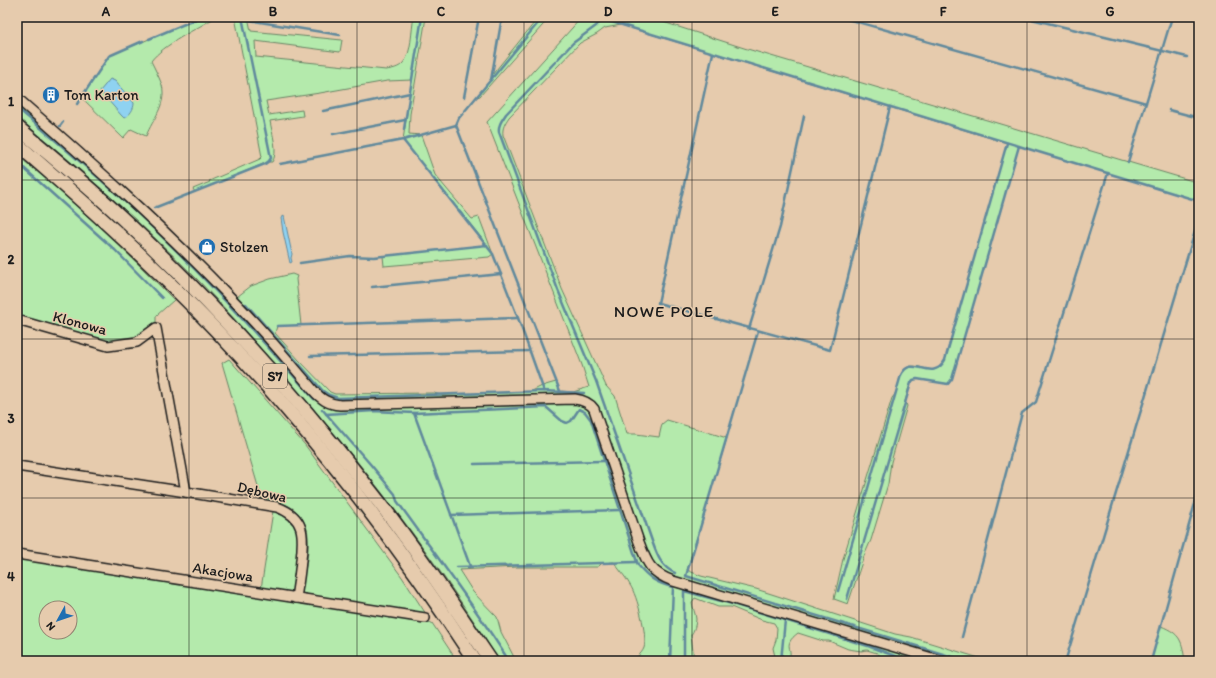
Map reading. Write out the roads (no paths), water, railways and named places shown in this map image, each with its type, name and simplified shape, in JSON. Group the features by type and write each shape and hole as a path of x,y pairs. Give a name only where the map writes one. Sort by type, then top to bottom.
{"highway":[{"name":"S7","path":"17,127 84,184 158,253 224,320 266,366 312,418 369,489 434,576 491,661"},
{"name":"S7","path":"17,144 74,193 149,262 257,374 292,414 359,497 422,582 475,661"}],"street":[{"path":"17,98 115,184 179,246 233,300 313,390 324,400 329,403 340,405 575,399 584,401 591,405 594,409 646,560 661,576 673,581 942,661"},
{"name":"Klonowa","path":"17,320 108,346 137,342 156,328 186,492"},
{"name":"Dębowa","path":"17,466 277,507 288,511 300,525 304,540 296,598"},
{"name":"Akacjowa","path":"17,554 425,618"}],"water":[{"path":"110,79 115,81 134,103 131,112 124,118 100,91"},
{"path":"284,216 292,254 292,262 290,263 281,218"}],"waterway":[{"path":"149,39 201,17"},
{"path":"154,208 265,164 271,158 242,17"},
{"path":"404,129 422,17"},
{"path":"464,97 479,17"},
{"path":"491,80 502,17"},
{"path":"456,125 459,118 543,17"},
{"path":"601,17 609,21 1199,201"},
{"path":"609,21 612,17"},
{"path":"840,17 1146,103"},
{"path":"1023,17 1187,57"},
{"path":"1128,162 1172,17"},
{"path":"603,18 596,26 573,43 506,114 500,125 499,132 558,290 596,381 656,551 663,564 675,573"},
{"path":"242,19 340,35"},
{"path":"77,104 109,56 143,41"},
{"path":"713,53 658,303 830,350 890,107"},
{"path":"323,111 410,93"},
{"path":"17,108 98,177 189,263 232,308 314,399"},
{"path":"1169,110 1199,118"},
{"path":"749,329 780,227 804,116"},
{"path":"333,134 405,120"},
{"path":"60,126 63,122"},
{"path":"280,164 403,140 456,125 560,391"},
{"path":"403,140 493,254 544,391"},
{"path":"838,591 901,375 906,369 911,367 928,369 940,367 945,360 1007,143"},
{"path":"847,599 911,383 913,380 917,379 948,384 952,379 1019,146"},
{"path":"17,162 115,250 162,298"},
{"path":"962,637 1022,413 1036,402 1108,173"},
{"path":"1066,659 1199,218"},
{"path":"300,263 350,256 374,257 487,245"},
{"path":"372,287 501,274"},
{"path":"246,304 323,391 338,398 544,391 584,393"},
{"path":"277,326 518,318"},
{"path":"758,331 686,576 966,661"},
{"path":"310,356 530,351"},
{"path":"326,414 374,411 414,413 546,407 562,421 567,423 571,421 579,409 585,412 591,420 638,565 653,579 662,584 673,587 670,661"},
{"path":"322,409 395,494 397,501 468,600 509,661"},
{"path":"414,413 470,566"},
{"path":"474,464 604,461"},
{"path":"1151,661 1199,489"},
{"path":"451,515 620,510"},
{"path":"457,567 637,562"},
{"path":"684,661 684,591 736,605 868,646 900,658 922,661"},
{"path":"781,661 785,620"}],"place":[{"name":"Tom Karton","path":"51,95"},
{"name":"Stolzen","path":"207,247"}],"district":[{"name":"NOWE POLE","path":"664,311"}]}
